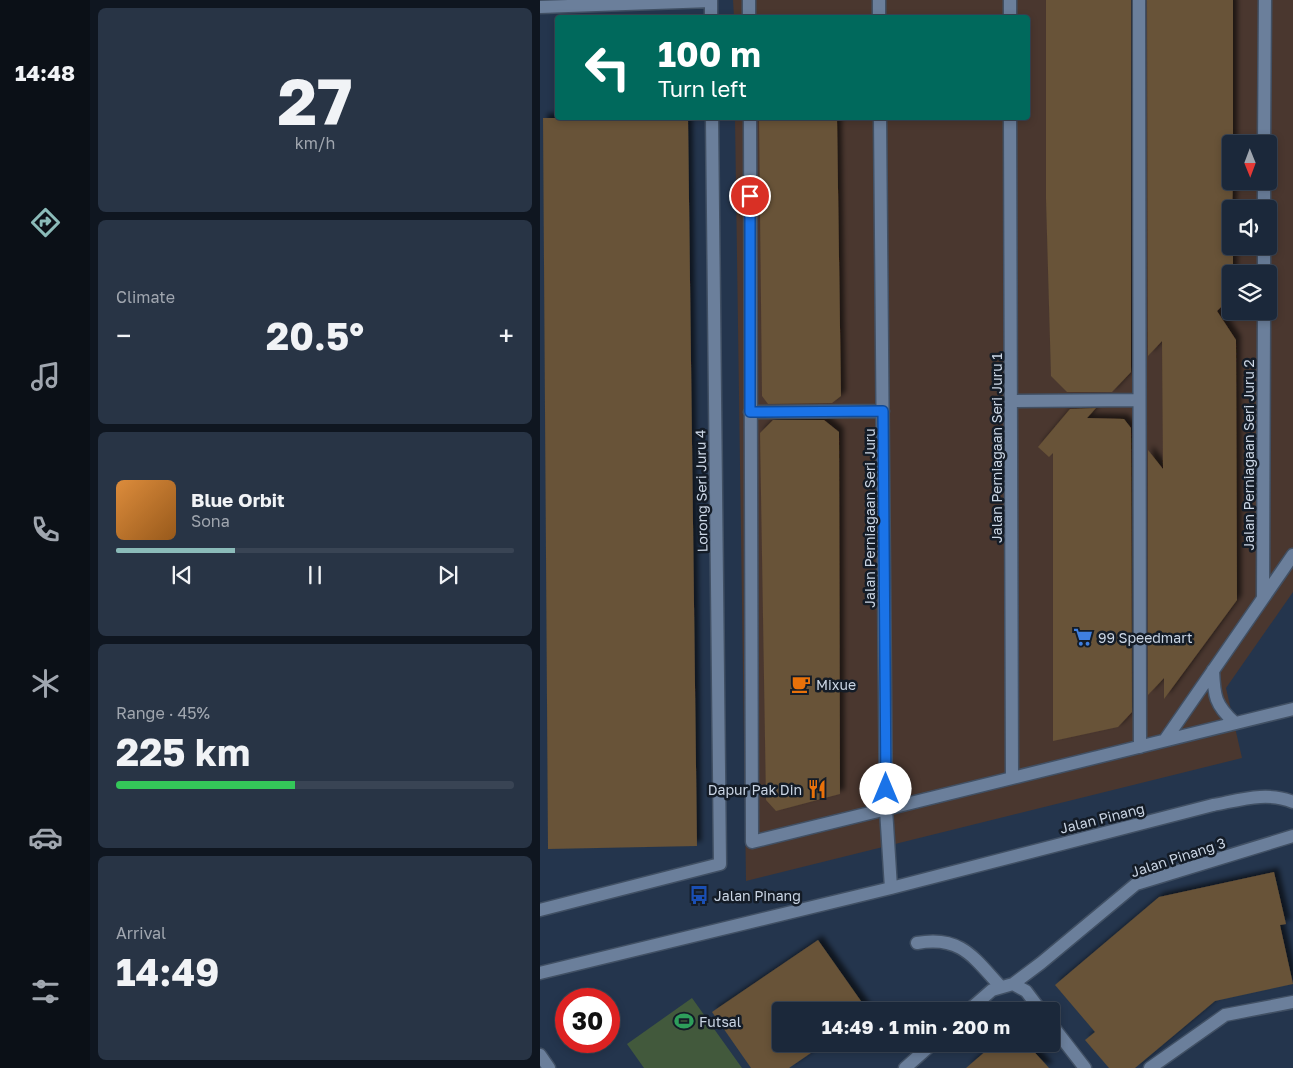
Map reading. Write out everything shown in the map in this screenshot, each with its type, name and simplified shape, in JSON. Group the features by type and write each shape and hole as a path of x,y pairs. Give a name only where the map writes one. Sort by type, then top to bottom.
{"street":[{"path":"540,7 711,0 711,15"},
{"path":"749,0 749,15"},
{"path":"879,0 879,15"},
{"path":"1010,0 1010,15"},
{"path":"1138,0 1140,747"},
{"path":"1264,135 1265,0"},
{"name":"Lorong Seri Juru 4","path":"540,910 720,864 712,120"},
{"path":"750,120 752,842 1293,709"},
{"name":"Jalan Perniagaan Seri Juru","path":"880,120 886,809 891,888"},
{"name":"Jalan Perniagaan Seri Juru 1","path":"1010,120 1012,778"},
{"name":"Jalan Perniagaan Seri Juru 2","path":"1263,598 1264,320"},
{"path":"1011,402 1139,400"},
{"path":"750,412 883,411"},
{"path":"1165,740 1293,555"},
{"path":"1213,670 1214,692 1221,711 1235,723"},
{"name":"Jalan Pinang","path":"540,973 891,888 1213,805 1263,795 1283,798 1293,802"},
{"name":"Jalan Pinang 3","path":"978,1002 992,990 1007,985 1041,963 1136,884 1293,836"},
{"path":"917,943 932,941 946,943 968,951 1007,985 1026,991 1034,1002"},
{"path":"1150,1068 1225,1016 1293,1002"},
{"path":"1060,1036 1085,1068"},
{"path":"905,1068 923,1052"},
{"path":"540,1055 549,1068"}],"shaded area":[{"path":"733,0 1293,0 1293,592 1226,688 1242,758 746,881 735,120 1030,120 1030,15 734,15"}],"green space":[{"name":"Futsal","path":"692,998 742,1068 644,1068 627,1044"}],"building":[{"path":"1046,0 1131,0 1131,372 1112,392 1067,392 1051,376 1046,199"},
{"path":"1147,0 1233,0 1233,135 1222,135 1222,190 1233,190 1232,200 1222,200 1222,255 1233,255 1233,265 1222,265 1222,306 1217,311 1236,340 1237,600 1164,699 1164,678 1148,695 1148,450 1163,469 1162,341 1148,356"},
{"path":"543,118 555,118 555,120 688,120 697,846 548,849"},
{"path":"759,120 837,120 841,396 832,403 768,404 762,396"},
{"path":"1096,408 1087,418 1124,419 1131,428 1132,712 1118,727 1053,741 1053,453 1049,457 1038,447 1070,409"},
{"path":"773,420 824,420 839,432 840,794 776,811 766,800 760,433"},
{"path":"1274,872 1286,924 1280,925 1293,984 1215,1001 1135,1068 1109,1068 1085,1040 1095,1032 1055,985 1159,897"},
{"path":"818,940 862,1002 772,1002 772,1052 812,1052 789,1068 751,1068 712,1012"},
{"path":"985,1052 1034,1052 1049,1068 966,1068"}],"place":[{"name":"99 Speedmart","path":"1083,637"},
{"name":"Mixue","path":"801,684"},
{"name":"Dapur Pak Din","path":"817,789"},
{"name":"Jalan Pinang","path":"699,895"},
{"name":"Futsal","path":"684,1021"}],"route":[{"path":"750,196 750,412 883,411 886,789"}]}
